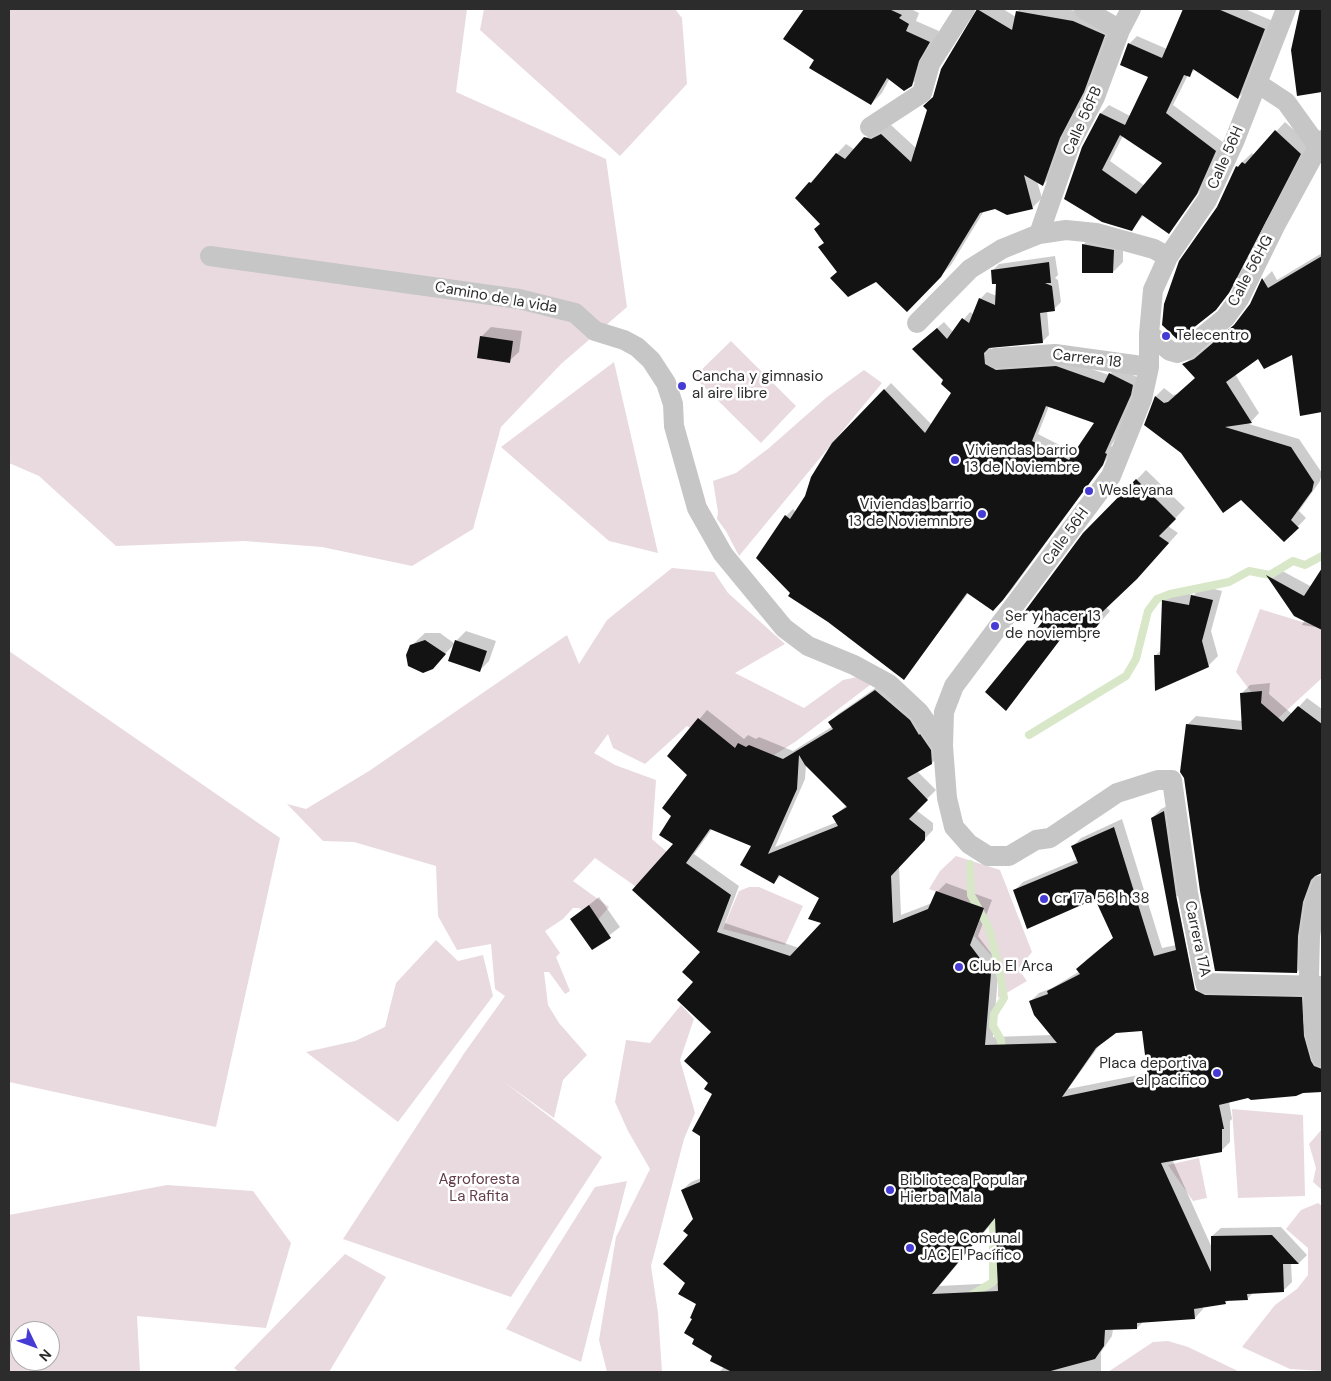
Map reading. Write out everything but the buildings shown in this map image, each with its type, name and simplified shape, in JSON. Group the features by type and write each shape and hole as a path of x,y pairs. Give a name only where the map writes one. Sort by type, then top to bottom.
{"street":[{"path":"870,127 922,93 930,64 965,9"},
{"path":"1084,9 1120,30"},
{"name":"Calle 56FB","path":"1040,234 1071,142 1095,97 1120,30 1131,9"},
{"name":"Calle 56H","path":"1172,780 1158,780 1117,793 1050,838 1036,840 1009,856 988,856 969,844 954,827 947,798 943,746 944,712 954,686 1111,476 1142,399 1149,367 1149,334 1153,290 1168,257 1208,200 1234,142 1286,9"},
{"path":"1257,83 1286,102 1321,146"},
{"name":"Calle 56HG","path":"1149,334 1170,351 1177,353 1186,350 1225,318 1239,299 1275,226 1321,146"},
{"path":"917,324 970,269 1002,249 1040,234 1066,230 1096,233 1147,246 1168,257"},
{"name":"Camino de la vida","path":"210,256 519,300 576,313 595,332 624,340 637,347 651,360 666,383 673,404 674,426 697,508 723,554 784,628 808,646 854,664 889,684 919,712 943,746"},
{"name":"Carrera 18","path":"995,358 1055,354 1149,367"},
{"name":"Carrera 17A","path":"1172,780 1188,893 1205,983 1317,986"},
{"path":"1322,885 1315,904 1310,936 1308,976 1317,986 1314,996 1313,1016 1315,1033 1322,1057"}],"green space":[{"path":"9,9 467,9 456,92 606,159 627,307 561,364 501,427 473,529 412,566 322,547 244,541 116,546 39,476 9,463"},
{"path":"484,9 675,9 682,18 687,84 620,156 480,30"},
{"path":"731,341 796,406 761,443 694,377"},
{"path":"614,362 658,553 609,541 501,447"},
{"path":"864,370 882,383 739,556 726,531 717,519 718,512 713,481 736,473 769,448 827,397"},
{"name":"Agroforesta La Rafita","path":"672,568 714,572 728,593 785,644 735,673 804,708 843,680 857,677 874,682 795,742 763,762 711,742 687,726 645,764 613,748 608,734 594,753 615,765 656,780 652,839 667,852 657,893 635,886 595,858 573,881 609,907 596,922 579,908 573,908 563,919 545,931 560,953 556,957 570,991 565,994 549,972 544,972 548,1005 559,1023 587,1055 563,1080 554,1118 503,1081 602,1157 511,1297 343,1239 465,1052 505,996 495,989 491,944 457,950 438,916 436,866 354,842 323,841 287,804 306,809 369,771 567,635 579,664 607,620"},
{"path":"1260,609 1322,628 1322,678 1274,722 1236,672"},
{"path":"9,651 280,838 216,1127 9,1082"},
{"path":"956,856 1000,870 1032,952 1018,969 1027,981 998,998 998,963 974,936 984,908 929,889 940,871"},
{"path":"749,887 759,887 803,906 785,945 723,929 739,891"},
{"path":"436,940 458,961 483,955 493,996 398,1122 306,1052 355,1041 385,1027 396,983"},
{"path":"681,1005 694,1019 680,1060 695,1113 684,1139 651,1266 658,1313 662,1372 607,1372 599,1340 616,1237 650,1169 628,1131 615,1102 626,1040 650,1043"},
{"path":"1232,1109 1303,1115 1305,1196 1238,1198"},
{"path":"1322,1129 1322,1190 1313,1182 1316,1168 1309,1144"},
{"path":"1199,1158 1207,1198 1193,1201 1168,1165"},
{"path":"627,1181 581,1362 506,1329 595,1187"},
{"path":"167,1185 253,1191 291,1243 266,1328 137,1316 140,1372 9,1372 9,1215"},
{"path":"1318,1203 1322,1206 1322,1371 1290,1369 1242,1347 1275,1305 1297,1289 1308,1275 1308,1248 1286,1229 1301,1210"},
{"path":"345,1254 386,1277 329,1372 239,1372 234,1368"},
{"path":"1168,1341 1188,1347 1240,1372 1108,1372 1153,1342"}],"waterway":[{"path":"1029,735 1126,676 1136,659 1148,611 1157,599 1170,594 1229,582 1249,571 1270,575 1293,561 1305,565 1322,556"},
{"path":"970,864 971,895 989,928 1000,972 1004,998 994,1014 993,1026 1001,1040 1002,1055"},
{"path":"965,1299 993,1282 993,1221 997,1210"}],"place":[{"name":"Telecentro","path":"1166,336"},
{"name":"Cancha y gimnasio al aire libre","path":"682,386"},
{"name":"Viviendas barrio 13 de Noviembre","path":"955,460"},
{"name":"Wesleyana","path":"1089,491"},
{"name":"Viviendas barrio 13 de Noviemnbre","path":"982,514"},
{"name":"Ser y hacer 13 de noviembre","path":"995,626"},
{"name":"cr 17a 56 h 38","path":"1044,899"},
{"name":"Club El Arca","path":"959,967"},
{"name":"Placa deportiva el pacifico","path":"1217,1073"},
{"name":"Biblioteca Popular Hierba Mala","path":"890,1190"},
{"name":"Sede Comunal JAC El Pacífico","path":"910,1248"}]}
